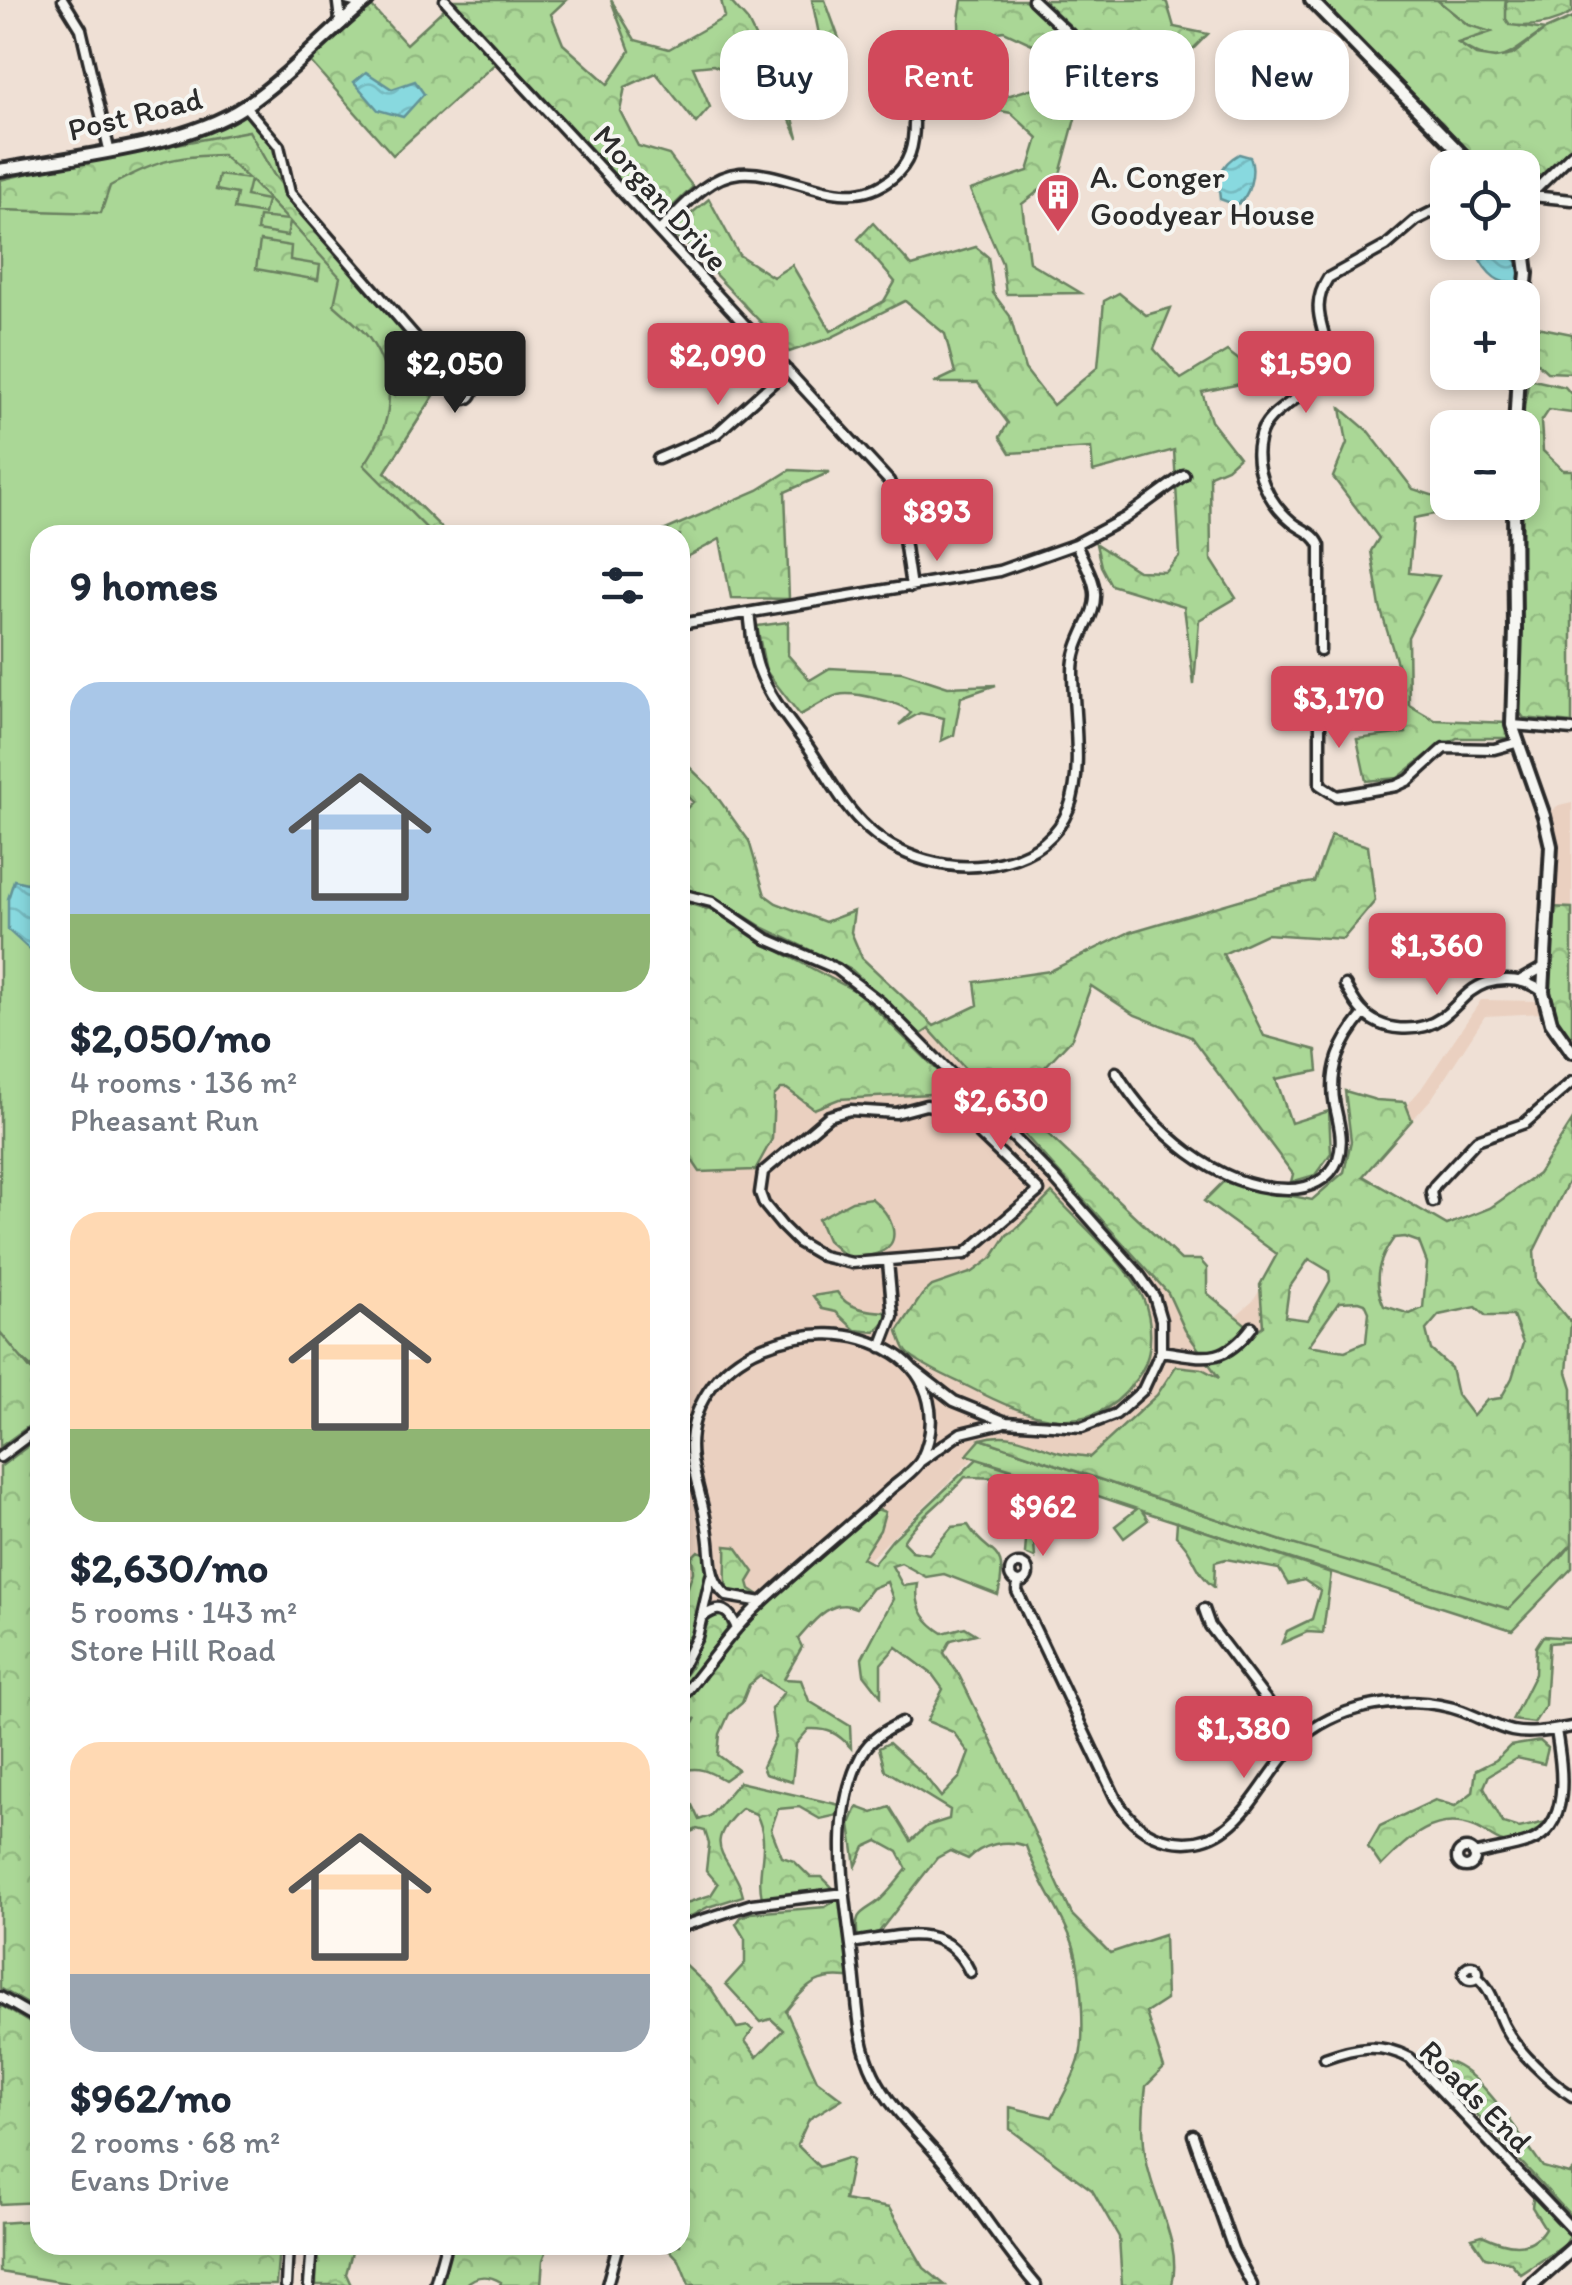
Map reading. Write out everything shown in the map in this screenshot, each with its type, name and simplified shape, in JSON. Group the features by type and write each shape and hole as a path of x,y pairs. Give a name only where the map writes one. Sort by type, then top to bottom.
{"main road":[{"path":"1312,0 1458,150"},
{"name":"Post Road","path":"0,170 188,132 244,106 365,2"},
{"path":"1514,520 1512,725 1551,846 1543,992 1552,1022 1572,1052"},
{"path":"1532,2285 1572,2249"}],"street":[{"path":"63,0 81,29 110,150"},
{"path":"338,0 340,24"},
{"path":"348,0 365,2"},
{"name":"Morgan Drive","path":"445,0 889,481 899,506 912,587"},
{"path":"1034,0 1065,30"},
{"path":"244,106 279,146 290,193 457,385"},
{"path":"659,231 710,184 733,174 758,175 838,193 857,194 877,188 905,164 914,139 914,123"},
{"path":"1540,188 1572,154"},
{"path":"1540,197 1572,200"},
{"path":"1320,650 1320,546 1271,497 1258,462 1259,437 1267,422 1309,390 1320,374 1326,352 1317,314 1322,286 1328,278 1386,246 1430,213"},
{"path":"658,459 716,434 787,370"},
{"path":"690,622 998,571 1076,544 1125,518 1184,476"},
{"path":"748,612 760,674 860,822 894,847 927,861 954,866 999,863 1032,851 1047,840 1064,820 1071,804 1075,774 1074,649 1095,599 1093,583 1076,544"},
{"path":"1320,682 1320,785 1337,796 1396,786 1409,780 1444,748 1494,749 1516,743"},
{"path":"1512,725 1572,730"},
{"path":"690,896 712,902 767,938 860,984 1053,1178 1147,1284 1159,1311 1161,1351 1143,1390 1127,1407 1103,1421 1071,1428 1006,1422 954,1400 881,1347 851,1336 813,1334 744,1355 718,1378 702,1400 692,1427 692,1458 708,1534 711,1576 704,1616 690,1648"},
{"path":"1344,985 1364,1014 1393,1028 1421,1028 1441,1019 1480,986 1521,980 1544,967"},
{"path":"1521,980 1543,992"},
{"path":"1116,1072 1151,1120 1206,1163 1259,1185 1302,1189 1323,1178 1337,1161 1341,1136 1333,1093 1335,1066 1345,1038 1364,1014"},
{"path":"1433,1202 1432,1189 1471,1145 1483,1137 1524,1124 1572,1082"},
{"path":"1039,1191 964,1118 950,1109 926,1104 896,1113 850,1110 829,1116 763,1172 760,1193 764,1204 798,1242 822,1256 838,1262 888,1262 964,1254 1039,1191 1053,1178"},
{"path":"881,1347 893,1316 888,1262"},
{"path":"1161,1351 1221,1356 1234,1348 1252,1327"},
{"path":"914,1370 932,1410 920,1462"},
{"path":"690,1687 762,1602 920,1462 961,1433 1006,1422"},
{"path":"0,1457 30,1434"},
{"path":"711,1576 727,1596 762,1602"},
{"path":"1018,1582 1017,1591 1116,1799 1130,1820 1165,1840 1190,1842 1224,1830 1246,1811 1298,1742 1336,1716 1366,1706 1399,1702 1450,1707 1512,1731 1572,1728"},
{"path":"1204,1608 1210,1626 1298,1742"},
{"path":"704,1616 724,1609 737,1628"},
{"path":"902,1722 868,1744 857,1765 844,1818 845,1892 864,2046 874,2077 895,2108 952,2172 1036,2285"},
{"path":"1474,1855 1531,1842 1557,1821 1565,1794 1556,1730"},
{"path":"690,1924 752,1904 845,1892"},
{"path":"851,1943 932,1936 955,1947 970,1972"},
{"path":"1477,1977 1486,1983 1504,2026 1521,2048 1572,2096"},
{"path":"0,1997 30,2014"},
{"name":"Roads End","path":"1324,2058 1368,2046 1410,2058 1572,2228"},
{"path":"1193,2134 1233,2249 1252,2285"},
{"path":"286,2285 288,2255"},
{"path":"309,2285 311,2255"},
{"path":"434,2285 443,2255"},
{"path":"607,2285 615,2255"}],"shaded area":[{"path":"1572,803 1572,908 1549,907 1551,846 1544,816"},
{"path":"690,841 762,901 851,949 1232,1319 1253,1301 1296,1231 1421,1089 1481,1000 1542,1001 1544,1013 1485,1016 1432,1098 1306,1239 1267,1306 1270,1551 1030,1473 991,1441 690,1734"}],"green space":[{"path":"453,0 566,0 551,14 563,44 608,84 630,51 611,0 635,40 669,49 725,17 721,0 729,0 752,30 720,30 720,68 693,67 710,107 696,123 656,73 625,87 620,111 638,146 669,155 693,187 658,221"},
{"path":"812,0 825,0 836,30 818,30"},
{"path":"962,0 1025,0 1056,30 1029,30 1029,43 1009,30 959,30"},
{"path":"1043,0 1163,0 1174,27 1189,30 1075,30"},
{"path":"1312,0 1437,0 1468,25 1491,32 1458,43 1476,55 1495,58 1512,55 1545,30 1572,18 1572,153 1540,185 1540,150 1459,150 1349,38 1349,30 1341,30"},
{"path":"1437,0 1506,0 1505,7 1519,26 1545,30 1504,56 1485,56 1457,42 1490,32 1468,25"},
{"path":"1506,0 1572,0 1572,13 1542,24 1510,25 1506,19"},
{"path":"372,7 406,44 446,7 496,63 393,155 309,60"},
{"path":"1195,31 1208,34 1195,47"},
{"path":"1029,89 1029,120 1075,120 1060,174 1022,204 1029,262 1081,293 1006,294 1002,263 970,190 1028,171 1038,138 1009,113 1009,95"},
{"path":"245,106 279,146 286,184 447,375 385,472 438,525 30,525 30,1366 0,1339 0,170 187,132"},
{"path":"249,131 274,175 443,381 385,472 439,525 423,525 364,465 381,434 389,402 379,354 369,338 334,305 340,277 290,222 287,236 257,231 259,217 288,220 250,180 246,196 267,200 264,214 234,209 237,194 216,190 219,175 249,179 222,155 190,157 139,171 110,186 101,213 0,210 0,180"},
{"path":"709,199 739,255 773,277 792,265 831,331 884,301 895,282 858,239 873,223 912,266 976,247 988,257 993,293 1010,316 1025,369 1053,405 1098,367 1104,301 1119,293 1146,315 1171,308 1154,349 1181,379 1227,351 1264,379 1202,392 1211,421 1239,457 1227,468 1210,475 1211,559 1236,598 1199,620 1194,685 1184,607 1111,585 1096,544 1138,571 1166,572 1180,556 1174,450 1093,472 1091,448 1010,453 1000,437 1008,423 978,383 934,383 955,373 945,334 905,301 830,338 789,352 688,246 669,232"},
{"path":"260,241 291,246 290,260 320,265 318,280 256,269"},
{"path":"1540,328 1572,334 1572,373 1547,372 1540,365"},
{"path":"1540,381 1565,387 1572,395 1572,413 1549,410 1541,422 1543,451 1563,470 1572,470 1572,723 1524,718 1520,713 1523,520 1540,520 1540,410 1524,410 1527,390 1540,390"},
{"path":"1341,408 1368,431 1413,489 1430,494 1430,515 1414,518 1409,573 1439,576 1408,637 1409,705 1435,720 1507,723 1508,738 1457,738 1428,754 1398,778 1366,781 1357,739 1406,733 1399,670 1380,607 1371,551 1379,538 1333,477 1347,443"},
{"path":"790,470 830,472 785,492 789,599 731,598 720,539 690,556 690,525 677,525 758,490"},
{"path":"788,622 788,655 810,680 830,668 902,672 948,687 996,685 961,697 954,735 941,741 944,718 920,713 899,725 911,713 865,696 838,695 800,715 766,671 757,626"},
{"path":"690,768 710,787 749,841 765,895 825,922 854,911 851,932 862,958 934,1026 978,1005 975,982 1050,971 1130,932 1284,887 1314,882 1331,835 1368,846 1375,901 1343,939 1266,934 1223,954 1264,1036 1316,1050 1318,1071 1276,1079 1291,1123 1329,1111 1331,1153 1315,1175 1291,1182 1293,1174 1191,1037 1135,1015 1091,986 1072,1038 1030,1083 1047,1133 1181,1260 1200,1260 1207,1268 1207,1293 1255,1332 1263,1326 1260,1285 1277,1254 1204,1201 1223,1182 1312,1200 1344,1172 1351,1141 1345,1091 1376,1100 1405,1102 1412,1120 1363,1176 1447,1225 1490,1208 1538,1174 1572,1121 1572,1174 1534,1251 1536,1281 1571,1323 1567,1372 1572,1388 1572,1544 1509,1609 1282,1541 981,1439 1011,1437 1090,1457 1157,1395 1176,1366 1202,1369 1219,1378 1185,1330 1168,1293 929,1029 920,1035 852,970 764,928 713,896 690,890","holes":["1394,1238 1419,1242 1427,1263 1423,1308 1410,1314 1384,1306 1378,1288 1384,1254","1309,1259 1329,1271 1330,1281 1308,1320 1285,1317 1289,1288","1339,1302 1365,1303 1369,1312 1366,1342 1345,1351 1309,1345","1476,1307 1486,1316 1513,1316 1523,1343 1501,1398 1487,1400 1473,1416 1457,1395 1451,1368 1431,1350 1426,1330 1439,1315"]},
{"path":"690,904 717,912 769,946 859,993 990,1122 979,1121 930,1094 839,1099 814,1109 787,1089 781,1089 774,1096 772,1139 755,1170 700,1172 690,1157"},
{"path":"1549,907 1572,908 1572,1052 1548,1014"},
{"path":"1052,1193 1136,1285 1150,1325 1150,1345 1141,1372 1123,1395 1103,1410 1082,1418 1037,1415 990,1398 912,1357 898,1331 932,1286 973,1272 993,1257 1007,1235"},
{"path":"871,1198 890,1220 893,1237 883,1251 846,1257 827,1240 818,1219 852,1201"},
{"path":"837,1292 852,1306 886,1312 886,1320 875,1332 855,1330 836,1312 822,1309 813,1296"},
{"path":"0,1332 30,1369 30,1425 0,1447"},
{"path":"981,1439 1282,1541 1561,1558 1572,1544 1572,1568 1512,1630 1142,1511 1148,1520 1124,1538 1115,1526 1137,1509 1074,1488 1073,1505 1043,1504 1043,1487 1068,1486 967,1455"},
{"path":"30,1444 30,2005 0,1988 0,1467"},
{"path":"977,1459 1049,1482 1035,1489 1035,1558 1025,1554 1024,1513 1005,1478 965,1477 903,1542 912,1551 929,1554 952,1527 968,1525 999,1559 998,1595 944,1574 926,1577 901,1563 892,1566 903,1586 918,1584 919,1606 937,1629 943,1633 965,1627 976,1634 951,1640 944,1653 959,1675 1011,1781 1072,1915 1110,1953 1164,1935 1166,2000 1146,2013 1164,2068 1146,2086 1143,2132 1148,2167 1172,2245 1172,2285 1122,2285 1119,2237 1092,2190 1010,2129 1010,2107 1052,2117 1076,2067 1082,2035 1073,1944 1026,1846 1002,1843 987,1846 968,1859 950,1851 937,1858 879,1932 858,1938 858,1917 884,1896 907,1869 898,1852 878,1841 865,1847 856,1866 850,1824 857,1807 873,1813 890,1807 911,1841 927,1826 949,1819 950,1810 885,1770 879,1748 889,1743 924,1775 941,1797 960,1777 969,1753 953,1732 927,1721 943,1689 932,1674 896,1647 881,1664 881,1696 864,1674 862,1658 893,1599 887,1582 872,1588 856,1608 838,1606 816,1619 798,1639 802,1647 784,1679 801,1680 809,1701 850,1726 851,1748 832,1733 809,1729 796,1744 792,1782 765,1774 762,1767 775,1738 771,1709 784,1692 760,1676 749,1685 742,1703 729,1714 720,1734 718,1755 738,1770 724,1780 690,1770 690,1729 696,1718 690,1724 690,1693 751,1619 877,1509 885,1512 880,1530 862,1558 873,1564 892,1540"},
{"path":"1177,1522 1331,1573 1323,1633 1307,1632 1282,1643 1287,1631 1312,1619 1320,1591 1304,1580 1288,1584 1279,1569 1226,1559 1215,1562 1214,1587 1176,1536"},
{"path":"726,1546 736,1547 754,1572 748,1582 759,1595 745,1598 730,1593"},
{"path":"698,1551 706,1554 706,1577 700,1616 690,1636 690,1581 692,1557"},
{"path":"710,1617 726,1617 729,1630 690,1679 690,1668"},
{"path":"1543,1636 1572,1641 1549,1643 1545,1706 1534,1723 1512,1720 1535,1674 1536,1647"},
{"path":"1540,1741 1548,1748 1544,1764 1517,1758 1489,1775 1484,1787 1503,1823 1519,1828 1546,1822 1547,1826 1508,1842 1460,1823 1434,1825 1411,1838 1381,1866 1368,1847 1380,1826 1435,1800 1455,1806 1473,1792 1476,1770 1496,1760 1510,1746"},
{"path":"739,1782 840,1805 838,1815 820,1819 799,1807 778,1809 771,1829 782,1857 794,1861 810,1877 822,1877 834,1889 762,1898 761,1825 756,1814 742,1808 728,1822 720,1844 743,1896 690,1917 690,1902 711,1895 718,1884 706,1870 709,1844 705,1831 690,1832 690,1804 699,1820 710,1816"},
{"path":"840,1898 846,1904 855,1979 815,1982 786,2011 817,2080 842,2099 809,2119 797,2145 819,2167 852,2160 844,2200 889,2208 924,2268 945,2285 689,2285 674,2255 690,2255 690,1970 712,1990 737,2028 748,2026 753,2030 745,2041 757,2057 783,2030 771,2019 761,2022 726,1984 745,1963 745,1939 736,1924 751,1913 825,1907"},
{"path":"0,2005 30,2023 30,2202 0,2204"},
{"path":"1443,2061 1457,2066 1485,2089 1543,2167 1569,2174 1572,2171 1572,2217 1437,2071"},
{"path":"1534,2194 1572,2232 1565,2245 1521,2274 1510,2262 1485,2257 1472,2238 1482,2235 1516,2245 1532,2241 1545,2228 1532,2207"},
{"path":"30,2221 30,2255 278,2255 276,2285 78,2285 0,2272 0,2223"},
{"path":"317,2255 351,2255 346,2274 351,2285 316,2285"},
{"path":"443,2255 545,2255 541,2285 500,2285 501,2282 483,2277 466,2285 435,2285"}],"water":[{"path":"366,72 392,89 415,81 424,94 403,117 378,110 354,82"},
{"path":"1239,154 1250,157 1252,176 1245,197 1236,205 1220,199 1219,185 1223,168"},
{"path":"1480,260 1516,260 1521,265 1520,280 1500,280"},
{"path":"14,880 30,884 30,950 8,930 8,899"}],"place":[{"name":"A. Conger Goodyear House","path":"1058,233"}]}
